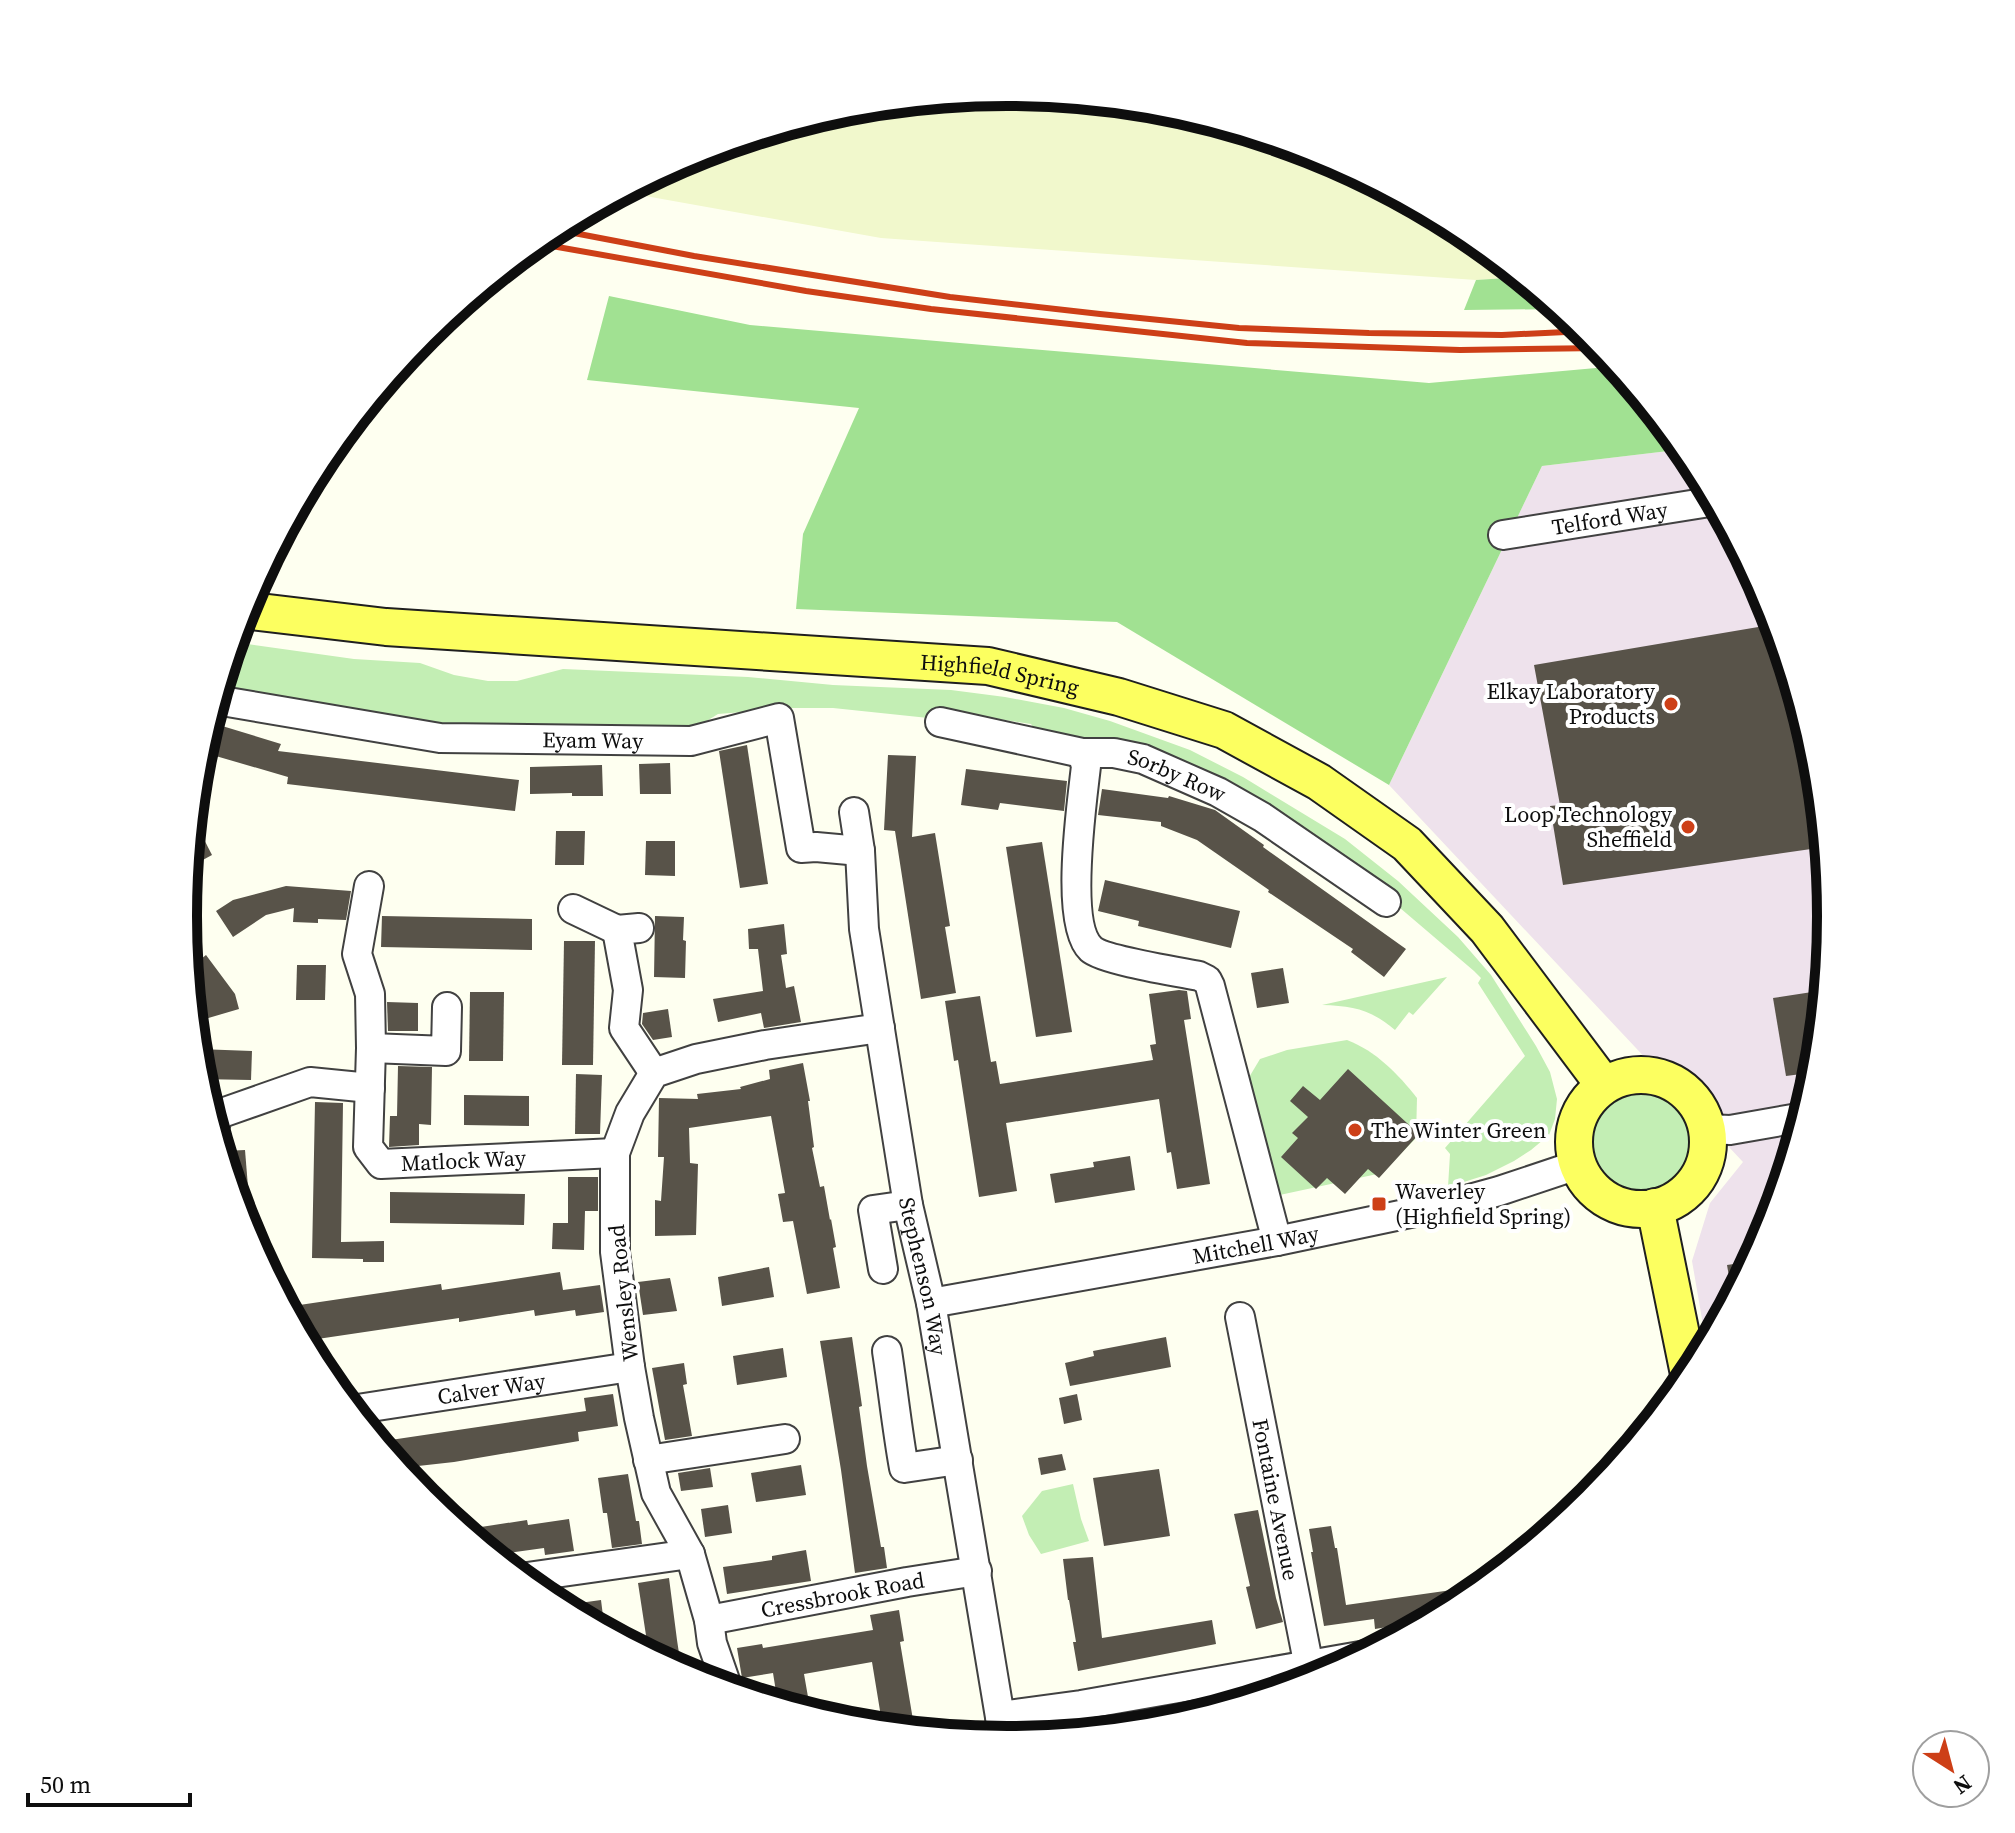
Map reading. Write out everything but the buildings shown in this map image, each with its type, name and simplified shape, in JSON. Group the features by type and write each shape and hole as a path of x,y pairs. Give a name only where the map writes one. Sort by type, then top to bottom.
{"main road":[{"name":"Highfield Spring","path":"257,612 386,627 988,666 1119,697 1224,730 1319,782 1407,844 1487,929 1604,1085"},
{"path":"1638,1073 1660,1076 1680,1086 1703,1112 1709,1146 1703,1169 1689,1189 1672,1202 1641,1209 1626,1208 1605,1199 1588,1184 1577,1165 1573,1144 1575,1123 1584,1104 1604,1085 1638,1073"},
{"path":"1655,1207 1686,1359"}],"street":[{"name":"Telford Way","path":"1503,535 1704,503"},
{"name":"Eyam Way","path":"227,702 440,738 691,741 779,718 801,848 860,851"},
{"name":"Sorby Row","path":"940,722 1082,753 1114,753 1143,759 1218,792 1262,817 1386,902"},
{"path":"1082,753 1086,766 1076,863 1079,921 1084,940 1092,951 1108,957 1207,980 1277,1241"},
{"name":"Stephenson Way","path":"854,812 860,851 864,929 908,1205 931,1303 1002,1727"},
{"name":"Matlock Way","path":"369,886 357,954 370,994 368,1147 381,1164 615,1153"},
{"path":"573,909 628,929 628,990 624,1028 654,1073 696,1059 765,1045 880,1028"},
{"path":"371,1048 446,1051 447,1007"},
{"name":"Wensley Road","path":"654,1073 630,1113 615,1153 615,1252 630,1367 656,1493 690,1554 723,1675"},
{"path":"222,1112 310,1082 370,1088"},
{"path":"1707,1129 1730,1130 1792,1119"},
{"name":"Mitchell Way","path":"931,1303 1277,1241 1448,1205 1577,1165"},
{"path":"883,1269 873,1210 908,1205"},
{"name":"Fontaine Avenue","path":"1240,1317 1310,1668"},
{"path":"887,1351 904,1468 958,1460"},
{"name":"Calver Way","path":"363,1408 630,1367"},
{"path":"648,1460 785,1439"},
{"path":"536,1576 690,1554"},
{"name":"Cressbrook Road","path":"709,1620 977,1571"},
{"path":"1006,1727 1081,1705 1289,1676"}],"shaded area":[{"path":"1670,451 1709,511 1756,606 1775,656 1802,758 1811,811 1818,916 1811,1022 1802,1075 1775,1177 1756,1227 1704,1330 1692,1261 1710,1203 1743,1162 1389,785 1542,466"}],"green space":[{"path":"954,108 1061,108 1166,122 1268,149 1318,168 1413,215 1507,278 1476,280 881,238 640,195 747,149 849,122"},
{"path":"1507,278 1544,309 1464,310 1476,280"},
{"path":"609,296 750,325 1429,383 1603,367 1670,451 1542,466 1389,785 1117,622 796,609 803,534 859,408 587,380"},
{"path":"245,644 354,659 420,663 454,675 488,681 517,681 563,669 951,690 1064,708 1110,721 1190,750 1243,777 1345,839 1398,881 1458,937 1491,975 1550,1072 1557,1099 1549,1135 1514,1161 1486,1175 1448,1187 1450,1154 1445,1148 1525,1056 1478,983 1481,978 1474,971 1332,850 1239,794 1039,735 1031,724 991,718 981,725 833,708 793,708 718,714 684,735 520,736 228,696"},
{"path":"1447,977 1413,1015 1409,1012 1395,1030 1361,1010 1322,1005"},
{"path":"1347,1040 1368,1050 1386,1064 1417,1098 1416,1138 1382,1173 1275,1196 1248,1079 1260,1059 1287,1050"},
{"path":"1641,1090 1660,1094 1676,1105 1687,1121 1691,1140 1687,1159 1676,1175 1660,1186 1641,1190 1622,1186 1606,1175 1595,1159 1591,1140 1595,1121 1606,1105 1622,1094"},
{"path":"1073,1484 1089,1541 1041,1554 1022,1516 1042,1491"}],"railway":[{"path":"573,233 694,256 950,297 1239,328 1502,335 1569,332"},
{"path":"553,246 806,291 931,309 1247,343 1460,350 1586,348"}],"place":[{"name":"Elkay Laboratory Products","path":"1671,704"},
{"name":"Loop Technology Sheffield","path":"1688,827"},
{"name":"The Winter Green","path":"1355,1130"},
{"name":"Waverley (Highfield Spring)","path":"1379,1204"}]}
